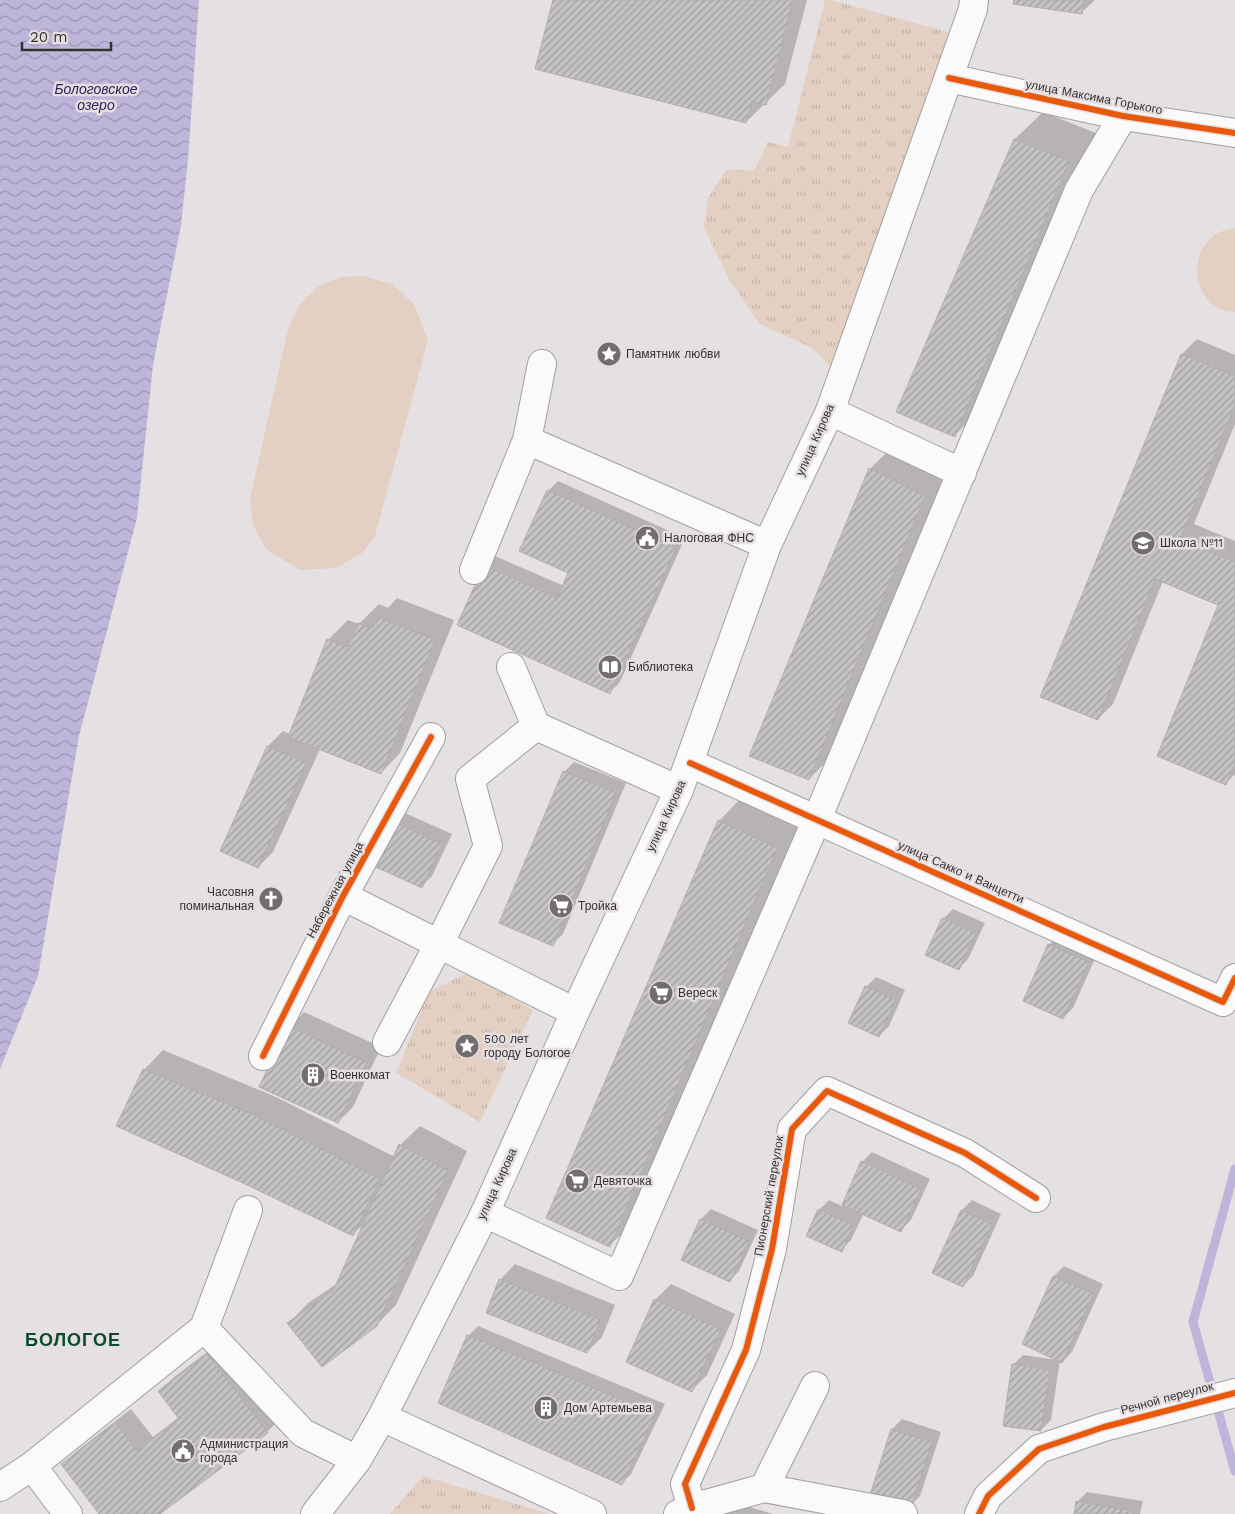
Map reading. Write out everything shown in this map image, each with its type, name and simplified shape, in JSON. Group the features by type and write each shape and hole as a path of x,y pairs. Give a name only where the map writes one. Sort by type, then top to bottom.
{"street":[{"name":"улица Кирова","path":"315,1514 357,1460 382,1417 484,1213 575,1012 679,790 767,545 830,411 973,10 974,0"},
{"name":"улица Максима Горького","path":"949,78 1123,116 1235,133"},
{"path":"484,1213 619,1276 817,819 1080,190 1123,116"},
{"path":"474,570 527,440 542,364"},
{"path":"830,411 962,473"},
{"path":"527,440 767,545"},
{"path":"510,667 536,726 679,790"},
{"path":"387,1042 488,846 470,779 536,726"},
{"name":"Набережная улица","path":"263,1056 343,896 431,737"},
{"name":"улица Сакко и Ванцетти","path":"690,763 1223,1002 1235,978"},
{"path":"343,896 575,1012"},
{"name":"Пионерский переулок","path":"685,1511 685,1484 746,1350 772,1249 792,1129 827,1091 965,1153 1036,1198"},
{"path":"0,1487 32,1466 204,1328 248,1210"},
{"path":"204,1328 303,1433 357,1460"},
{"path":"764,1488 814,1386"},
{"name":"Речной переулок","path":"979,1514 988,1496 1039,1449 1104,1427 1224,1395"},
{"path":"382,1417 582,1512"},
{"path":"32,1466 68,1514"},
{"path":"685,1511 764,1488 903,1514"}],"green space":[{"path":"825,0 831,0 966,37 837,372 812,348 760,324 730,281 704,227 708,198 727,169 754,171 768,142 788,147"},
{"path":"1235,228 1235,312 1218,308 1207,299 1201,290 1197,268 1203,248 1210,239 1222,231"},
{"path":"363,276 392,284 414,304 428,340 375,536 362,553 336,568 300,570 266,549 253,525 250,499 288,329 299,305 319,286 341,277"},
{"path":"469,972 533,1010 480,1122 396,1073 429,992"},
{"path":"423,1476 550,1514 390,1514"}],"water":[{"name":"Бологовское озеро","path":"0,0 199,0 188,160 181,225 153,365 137,518 79,736 38,976 0,1069"}],"building":[{"path":"553,0 793,0 766,105 752,101 746,123 535,69"},
{"path":"1014,0 1084,0 1082,14 1013,4"},
{"path":"1014,139 1069,161 955,437 896,412"},
{"path":"1181,354 1235,376 1235,405 1180,539 1235,562 1235,764 1226,785 1157,756 1218,605 1155,579 1098,720 1040,697"},
{"path":"869,468 925,496 809,780 749,756"},
{"path":"547,490 676,548 610,694 457,625 484,565 557,598 568,573 519,551"},
{"path":"377,617 435,640 381,774 288,737 327,639 348,647 358,623 372,629"},
{"path":"267,746 306,763 258,868 220,851"},
{"path":"563,771 616,793 553,946 499,923"},
{"path":"387,819 442,844 422,888 367,863"},
{"path":"718,820 777,848 610,1247 546,1218"},
{"path":"942,918 976,933 959,970 925,955"},
{"path":"1048,944 1089,962 1063,1019 1023,1001"},
{"path":"865,986 896,1000 879,1037 848,1023"},
{"name":"Военкомат","path":"288,1026 367,1063 338,1123 259,1087"},
{"path":"143,1069 256,1116 380,1179 353,1236 243,1183 116,1126"},
{"path":"399,1144 448,1171 377,1326 322,1367 287,1323 333,1291"},
{"path":"861,1161 921,1189 901,1232 842,1205"},
{"path":"818,1209 853,1225 842,1252 806,1236"},
{"path":"961,1210 992,1224 963,1287 932,1273"},
{"path":"700,1219 749,1241 730,1282 681,1260"},
{"path":"1053,1276 1094,1294 1062,1363 1022,1344"},
{"path":"499,1279 601,1320 587,1353 486,1313"},
{"path":"654,1299 721,1329 692,1392 626,1362"},
{"name":"Дом Артемьева","path":"467,1335 656,1414 622,1485 438,1403"},
{"path":"207,1354 268,1433 160,1514 99,1514 61,1464 116,1423 137,1451 179,1419 158,1391"},
{"path":"1012,1364 1050,1370 1041,1431 1003,1426"},
{"path":"891,1429 932,1442 911,1508 870,1495"},
{"path":"1076,1501 1133,1511 1133,1514 1074,1514"}],"waterway":[{"path":"1235,1169 1193,1322 1235,1471"}],"cycle path":[{"path":"949,78 1123,116 1235,133"},
{"path":"263,1056 343,896 431,737"},
{"path":"690,763 1223,1002 1235,978"},
{"path":"692,1508 685,1484 746,1350 772,1249 792,1129 827,1091 965,1153 1036,1198"},
{"path":"979,1514 988,1496 1039,1449 1104,1427 1235,1393"}],"place":[{"name":"Памятник любви","path":"609,354"},
{"name":"Налоговая ФНС","path":"647,538"},
{"name":"Школа №11","path":"1143,543"},
{"name":"Библиотека","path":"610,667"},
{"name":"Часовня поминальная","path":"271,899"},
{"name":"Тройка","path":"561,906"},
{"name":"Вереск","path":"661,993"},
{"name":"500 лет городу Бологое","path":"467,1046"},
{"name":"Военкомат","path":"313,1075"},
{"name":"Девяточка","path":"577,1181"},
{"name":"Дом Артемьева","path":"546,1408"},
{"name":"Администрация города","path":"183,1451"}],"district":[{"name":"БОЛОГОЕ","path":"73,1340"}]}
